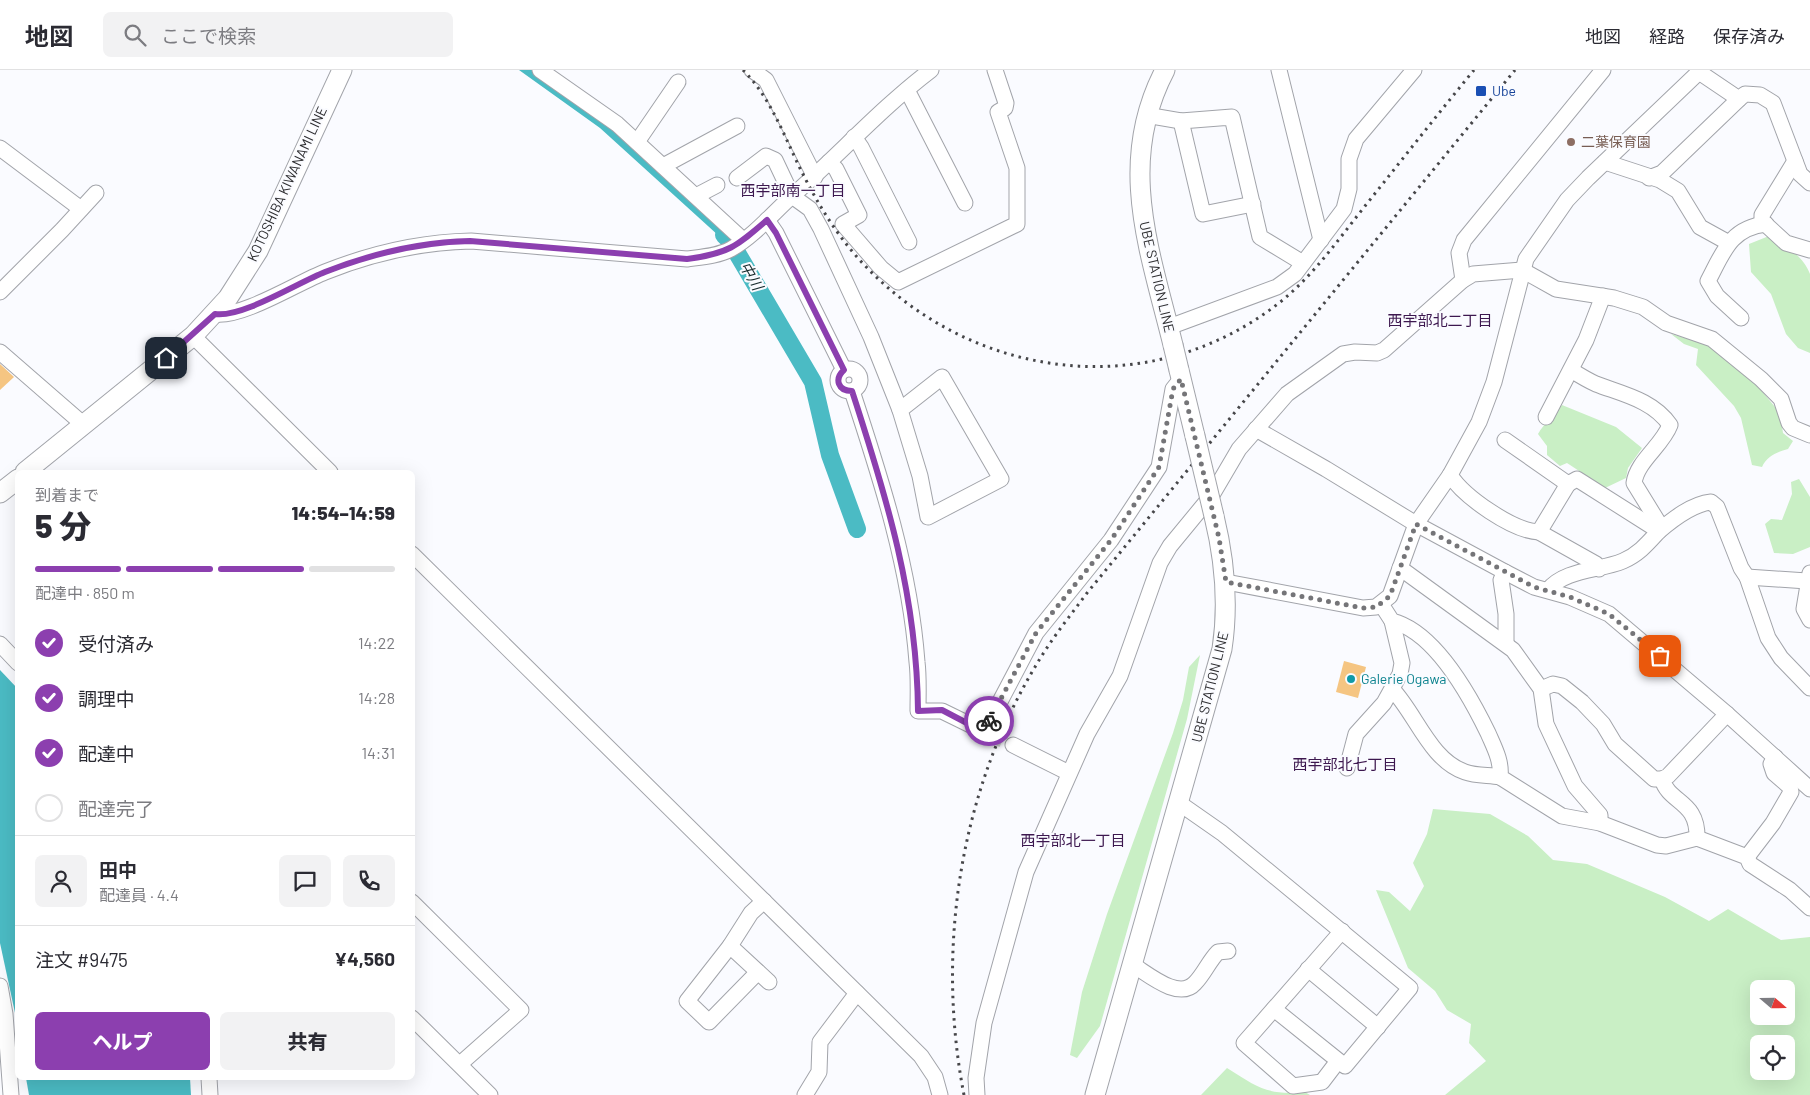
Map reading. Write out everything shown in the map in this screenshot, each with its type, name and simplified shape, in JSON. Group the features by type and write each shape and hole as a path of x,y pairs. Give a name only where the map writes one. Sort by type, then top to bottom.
{"main road":[{"name":"KOTOSHIBA KIWANAMI LINE","path":"28,470 193,336 215,314 258,251 342,70"},
{"name":"UBE STATION LINE","path":"1096,1095 1222,649 1227,606 1226,582 1214,516 1148,239 1140,193 1140,150 1146,115 1165,70"},
{"path":"0,493 15,480"}],"street":[{"path":"540,70 617,124 744,240"},
{"path":"752,70 766,80 815,178"},
{"path":"215,314 233,314 325,272 363,258 446,241 470,241 687,259 721,254 744,240 792,196 815,178 854,137 930,70"},
{"path":"830,162 836,169 859,215 842,224 881,268 898,282 1017,224 1017,168 998,112 1005,108 1006,103 995,70"},
{"path":"1278,70 1321,240"},
{"path":"1171,336 1286,282 1339,216 1347,200 1349,159 1356,139 1414,70"},
{"path":"1462,280 1459,253 1464,240 1603,70"},
{"path":"1226,582 1370,609 1381,604 1390,596 1416,524 1450,475 1486,406 1526,259 1567,200 1700,71 1739,99"},
{"path":"637,142 678,82"},
{"path":"907,90 965,204"},
{"path":"1649,178 1662,173 1745,94 1760,95 1773,103 1800,174 1810,182"},
{"path":"1146,115 1181,121 1232,117 1260,237 1303,263"},
{"path":"1181,121 1203,214 1253,204"},
{"path":"663,166 737,126"},
{"path":"854,137 909,242"},
{"path":"0,148 81,209"},
{"path":"737,178 766,156 775,160 792,196 810,209 867,328 900,410 920,476 928,517 1002,479 942,377 900,410"},
{"path":"1605,162 1649,178 1660,180 1678,191 1700,227 1729,244"},
{"path":"1795,162 1762,215 1762,221 1786,243 1810,250"},
{"path":"696,196 717,185"},
{"path":"0,292 96,193"},
{"path":"767,220 776,233 844,370 839,374 837,381 840,387 846,391 852,391 886,494 908,594 917,662 918,711 942,710 986,733 1036,633 1111,540 1159,467 1173,389 1180,375"},
{"path":"1741,318 1717,296 1708,281 1723,250 1738,234 1752,226 1766,224"},
{"path":"977,1095 980,1044 1001,954 1026,872 1087,734 1120,676 1160,563 1170,546 1212,495 1239,449 1287,394 1326,364 1343,354 1355,352 1377,353 1384,350 1462,280 1473,274 1522,270 1556,290 1603,296 1630,302 1666,323 1712,339 1761,379 1781,399 1789,424 1793,428 1810,435"},
{"path":"1546,417 1571,370 1603,296"},
{"path":"193,336 328,470"},
{"path":"0,352 84,425"},
{"path":"1571,370 1594,383 1640,400 1663,415 1670,425 1666,437 1640,469 1634,483 1658,522 1659,531"},
{"path":"1256,429 1416,524 1505,572 1534,587 1548,590 1609,614 1727,714 1810,789"},
{"path":"1506,440 1568,484"},
{"path":"1450,475 1481,504 1510,523 1529,532 1540,532 1596,564 1599,569"},
{"path":"1540,532 1568,484 1577,479 1659,531"},
{"path":"1548,590 1555,582 1567,576 1599,569 1635,555 1672,520 1703,502 1710,502 1717,507 1741,568 1747,577 1768,638 1803,675 1810,688"},
{"path":"415,557 857,993 930,1068 940,1095"},
{"path":"1400,568 1506,643 1541,690 1546,724 1552,738 1575,786 1600,816 1600,823"},
{"path":"1505,572 1501,580 1506,614 1506,643"},
{"path":"1747,577 1808,576 1804,609 1810,620"},
{"path":"1347,768 1356,734 1384,703 1400,674 1402,663 1392,621 1381,604"},
{"path":"1392,621 1403,624 1431,647 1464,686 1494,747 1500,764 1500,777"},
{"path":"0,644 15,660"},
{"path":"1541,690 1553,684 1562,686 1582,702 1603,724 1615,744 1630,759 1650,776 1662,779"},
{"path":"1392,689 1435,748 1450,764 1470,774 1500,777 1562,816 1600,823 1657,845 1666,846 1697,838 1715,847 1747,857 1750,864 1790,890 1810,908"},
{"path":"1662,779 1687,758 1727,714"},
{"path":"1013,745 1069,773"},
{"path":"1747,857 1773,822 1791,792 1790,787 1774,773 1771,764 1775,757"},
{"path":"1662,779 1664,786 1692,811 1697,838"},
{"path":"1179,803 1222,833 1410,988 1345,1066 1274,1009"},
{"path":"730,946 763,977 709,1022 687,1001 730,946 750,913 764,901"},
{"path":"415,905 521,1010 460,1064"},
{"path":"1338,1061 1322,1082 1293,1086 1244,1043 1342,931"},
{"path":"1133,965 1170,986 1185,990 1194,985 1218,952 1228,951"},
{"path":"1308,969 1378,1027"},
{"path":"0,986 6,1023 11,1095"},
{"path":"805,1095 819,1072 820,1042 857,993"},
{"path":"415,1021 490,1095"},
{"path":"209,1080 210,1095"}],"green space":[{"path":"1769,236 1798,256 1810,274 1810,353 1798,348 1786,334 1771,294 1751,272 1749,244"},
{"path":"1671,334 1709,345 1756,384 1780,413 1783,433 1793,441 1788,449 1773,455 1762,467 1752,465 1741,418 1734,406 1696,365 1698,349 1684,344"},
{"path":"1562,405 1616,427 1642,448 1628,468 1626,478 1605,488 1567,463 1560,466 1547,455 1547,446 1538,434"},
{"path":"1799,479 1810,497 1810,547 1793,554 1774,553 1765,524 1771,519 1782,520 1792,494 1791,482"},
{"path":"1200,655 1187,719 1100,1026 1077,1058 1070,1055 1082,992 1107,914 1173,733 1183,700 1189,667"},
{"path":"1433,809 1490,814 1528,836 1553,860 1587,864 1665,897 1709,921 1728,909 1781,940 1810,937 1810,1095 1445,1095 1486,1061 1469,1043 1471,1024 1447,1010 1435,991 1408,968 1376,890 1389,892 1410,911 1424,886 1413,863 1427,834"},
{"path":"1227,1068 1263,1089 1292,1093 1305,1092 1310,1095 1201,1095"}],"water":[{"path":"519,70 533,70 612,128 734,241 730,246 600,128"},
{"path":"0,670 15,686 15,1013 0,943"},
{"path":"26,1080 190,1080 191,1095 29,1095"}],"building":[{"path":"0,364 14,377 0,390"},
{"name":"Galerie Ogawa","path":"1344,661 1366,667 1358,698 1336,692"}],"waterway":[{"name":"中川","path":"724,235 730,241 813,382 830,455 857,529"}],"tunnel":[{"path":"989,734 1013,745"}],"railway":[{"path":"743,70 754,82 772,109 807,182 836,230 857,257 901,298 950,330 1003,352 1059,364 1116,366 1173,356 1227,336 1279,303 1325,257 1474,70"},
{"path":"964,1095 956,1040 953,985 954,930 960,875 972,820 988,767 1009,716 1035,667 1053,638 1087,593 1515,70"}],"way so far":[{"path":"989,721 1036,633 1111,540 1135,500 1159,467 1173,389 1181,379 1219,538 1226,582 1370,609 1381,604 1390,596 1416,524 1534,587 1570,597 1609,614 1660,656"}],"place":[{"name":"Ube","path":"1481,91"},
{"name":"二葉保育園","path":"1571,142"},
{"name":"Galerie Ogawa","path":"1351,679"}],"district":[{"name":"西宇部南一丁目","path":"793,191"},
{"name":"西宇部北二丁目","path":"1440,321"},
{"name":"西宇部北七丁目","path":"1345,765"},
{"name":"西宇部北一丁目","path":"1073,841"}],"route":[{"path":"166,358 206,325 215,314 233,314 325,272 363,258 446,241 470,241 687,259 721,254 733,248 767,220 776,233 844,370 839,374 837,381 840,387 846,391 852,391 886,494 908,594 917,662 918,711 942,710 984,732 989,721"}]}
